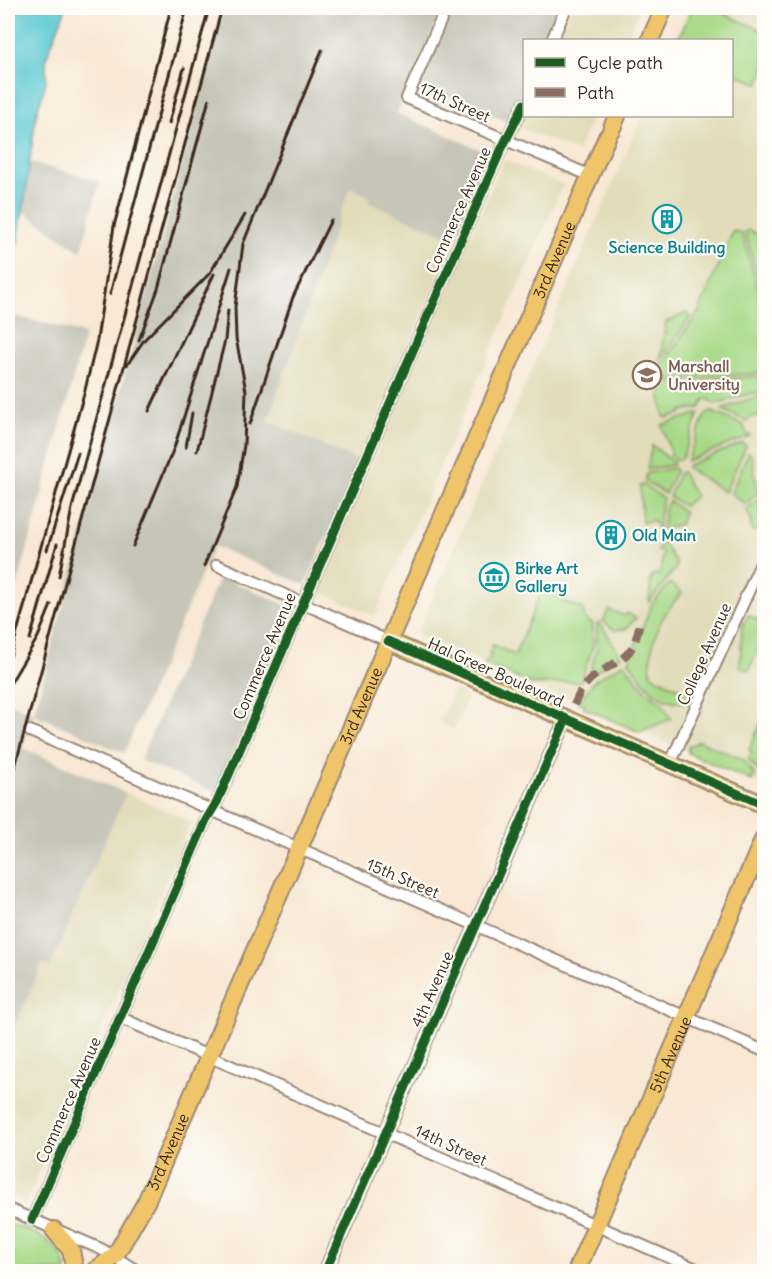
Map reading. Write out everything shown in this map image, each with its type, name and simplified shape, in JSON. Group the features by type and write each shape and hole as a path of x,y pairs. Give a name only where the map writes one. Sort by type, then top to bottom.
{"main road":[{"path":"650,39 664,8"},
{"name":"3rd Avenue","path":"113,1264 146,1202 207,1055 612,128"},
{"name":"Hal Greer Boulevard","path":"388,641 765,805"},
{"name":"5th Avenue","path":"576,1272 765,838"},
{"path":"54,1230 71,1250 75,1272"},
{"path":"93,1272 113,1264"}],"street":[{"name":"17th Street","path":"446,8 407,98 591,176"},
{"path":"552,39 566,8"},
{"name":"Commerce Avenue","path":"32,1220 506,141 523,108"},
{"name":"College Avenue","path":"670,764 765,556"},
{"name":"Hal Greer Boulevard","path":"217,565 388,641"},
{"name":"4th Avenue","path":"325,1272 567,719"},
{"name":"15th Street","path":"30,731 765,1051"},
{"name":"14th Street","path":"121,1018 703,1272"},
{"path":"8,1209 54,1230 113,1264 136,1271"}],"shaded area":[{"path":"224,8 443,8 397,113 492,155 455,239 368,202 370,197 350,187 268,421 359,461 305,585 214,546 124,753 34,714 23,748 126,793 50,967 42,964 8,1042 8,702 34,713"},
{"path":"453,8 561,8 547,39 523,39 523,94 511,123 420,84"},
{"path":"571,8 640,8 626,39 557,39"},
{"name":"Marshall University","path":"689,8 764,8 764,785 417,634 642,117 733,117 733,39 675,39"},
{"path":"523,117 593,117 577,152 519,127"},
{"path":"504,160 563,185 375,616 317,590"},
{"path":"28,162 100,181 81,252 23,211"},
{"path":"350,186 370,197 369,202 455,239 359,461 268,422"},
{"path":"8,314 85,334 8,621"},
{"path":"220,576 294,609 215,792 140,760"},
{"path":"454,689 468,696 454,729 439,723"},
{"path":"126,793 192,822 26,1203 8,1194 8,1042 42,963 50,966"}],"green space":[{"path":"692,8 710,8 764,31 764,70 759,84 733,72 733,39 678,39"},
{"path":"748,230 764,237 764,302 745,232"},
{"path":"733,231 742,233 764,313 764,373 663,379 658,366 662,365 699,311"},
{"path":"687,313 691,316 660,361 666,322"},
{"path":"764,376 764,390 714,404 711,400 705,399 700,408 681,411 681,414 666,418 664,416 660,391 664,383"},
{"path":"762,395 764,405 759,417 753,416 747,421 721,409"},
{"path":"710,411 744,425 745,431 750,436 687,461 705,415"},
{"path":"699,413 682,458 676,460 671,455 662,425"},
{"path":"743,443 746,446 725,492 687,468 688,465"},
{"path":"652,445 674,463 673,465 647,469"},
{"path":"748,453 751,454 758,493 745,504 731,493"},
{"path":"674,468 676,471 665,494 645,481 647,473"},
{"path":"682,472 695,496 684,506 669,497 679,473"},
{"path":"644,485 663,498 659,530 652,520 642,523 640,486"},
{"path":"758,499 764,534 751,529 751,519 746,510"},
{"path":"669,501 684,512 680,524 663,530 664,510"},
{"path":"662,541 676,563 676,568 649,602 651,578 654,574 660,575 663,552 657,551"},
{"path":"670,583 682,593 667,611 657,630 652,651 651,675 672,685 698,693 693,703 670,701 655,693 642,680 629,661 652,604"},
{"path":"549,585 564,602 582,608 585,619 593,624 593,646 581,681 534,685 484,664 492,655 489,653 493,645 515,655 541,592 545,594"},
{"path":"609,610 626,616 627,613 636,618 626,629 614,630 603,621"},
{"path":"748,615 764,623 764,635 749,670 740,667 742,626"},
{"path":"600,623 621,656 589,675 597,648 597,624"},
{"path":"624,663 644,689 662,703 671,719 639,732 584,708 584,704 579,701 595,680"},
{"path":"764,716 764,773 760,773 748,759 752,752 749,750"},
{"path":"699,741 744,760 754,774 752,781 688,753 688,747"},
{"path":"8,1224 45,1239 60,1253 66,1271 8,1271"}],"water":[{"path":"8,8 66,8 46,58 46,83 36,115 18,240 8,268"}],"railway":[{"path":"8,664 85,390 97,340 114,226 171,8"},
{"path":"110,294 187,8"},
{"path":"59,576 72,508 209,8"},
{"path":"8,792 222,8"},
{"path":"204,566 237,487 244,445 246,391 236,338 235,307 243,244 322,50"},
{"path":"169,123 184,68"},
{"path":"139,340 158,289 209,99"},
{"path":"127,365 144,340 210,273 245,215"},
{"path":"250,424 293,297 331,220"},
{"path":"133,546 174,448 231,268"},
{"path":"149,411 214,274"},
{"path":"197,451 225,340 228,310"},
{"path":"186,447 192,413"},
{"path":"47,550 78,453"},
{"path":"30,639 57,544"},
{"path":"8,687 38,637 51,605"}],"marked path":[{"path":"574,705 580,692 589,681 621,659 631,649 635,642 640,619"}],"cycle path":[{"path":"32,1220 206,820 217,802 453,258 523,106"},
{"path":"388,641 764,805"},
{"path":"325,1272 566,719"}],"place":[{"name":"Science Building","path":"667,219"},
{"name":"Marshall University","path":"647,375"},
{"name":"Old Main","path":"611,535"},
{"name":"Birke Art Gallery","path":"494,577"}]}
